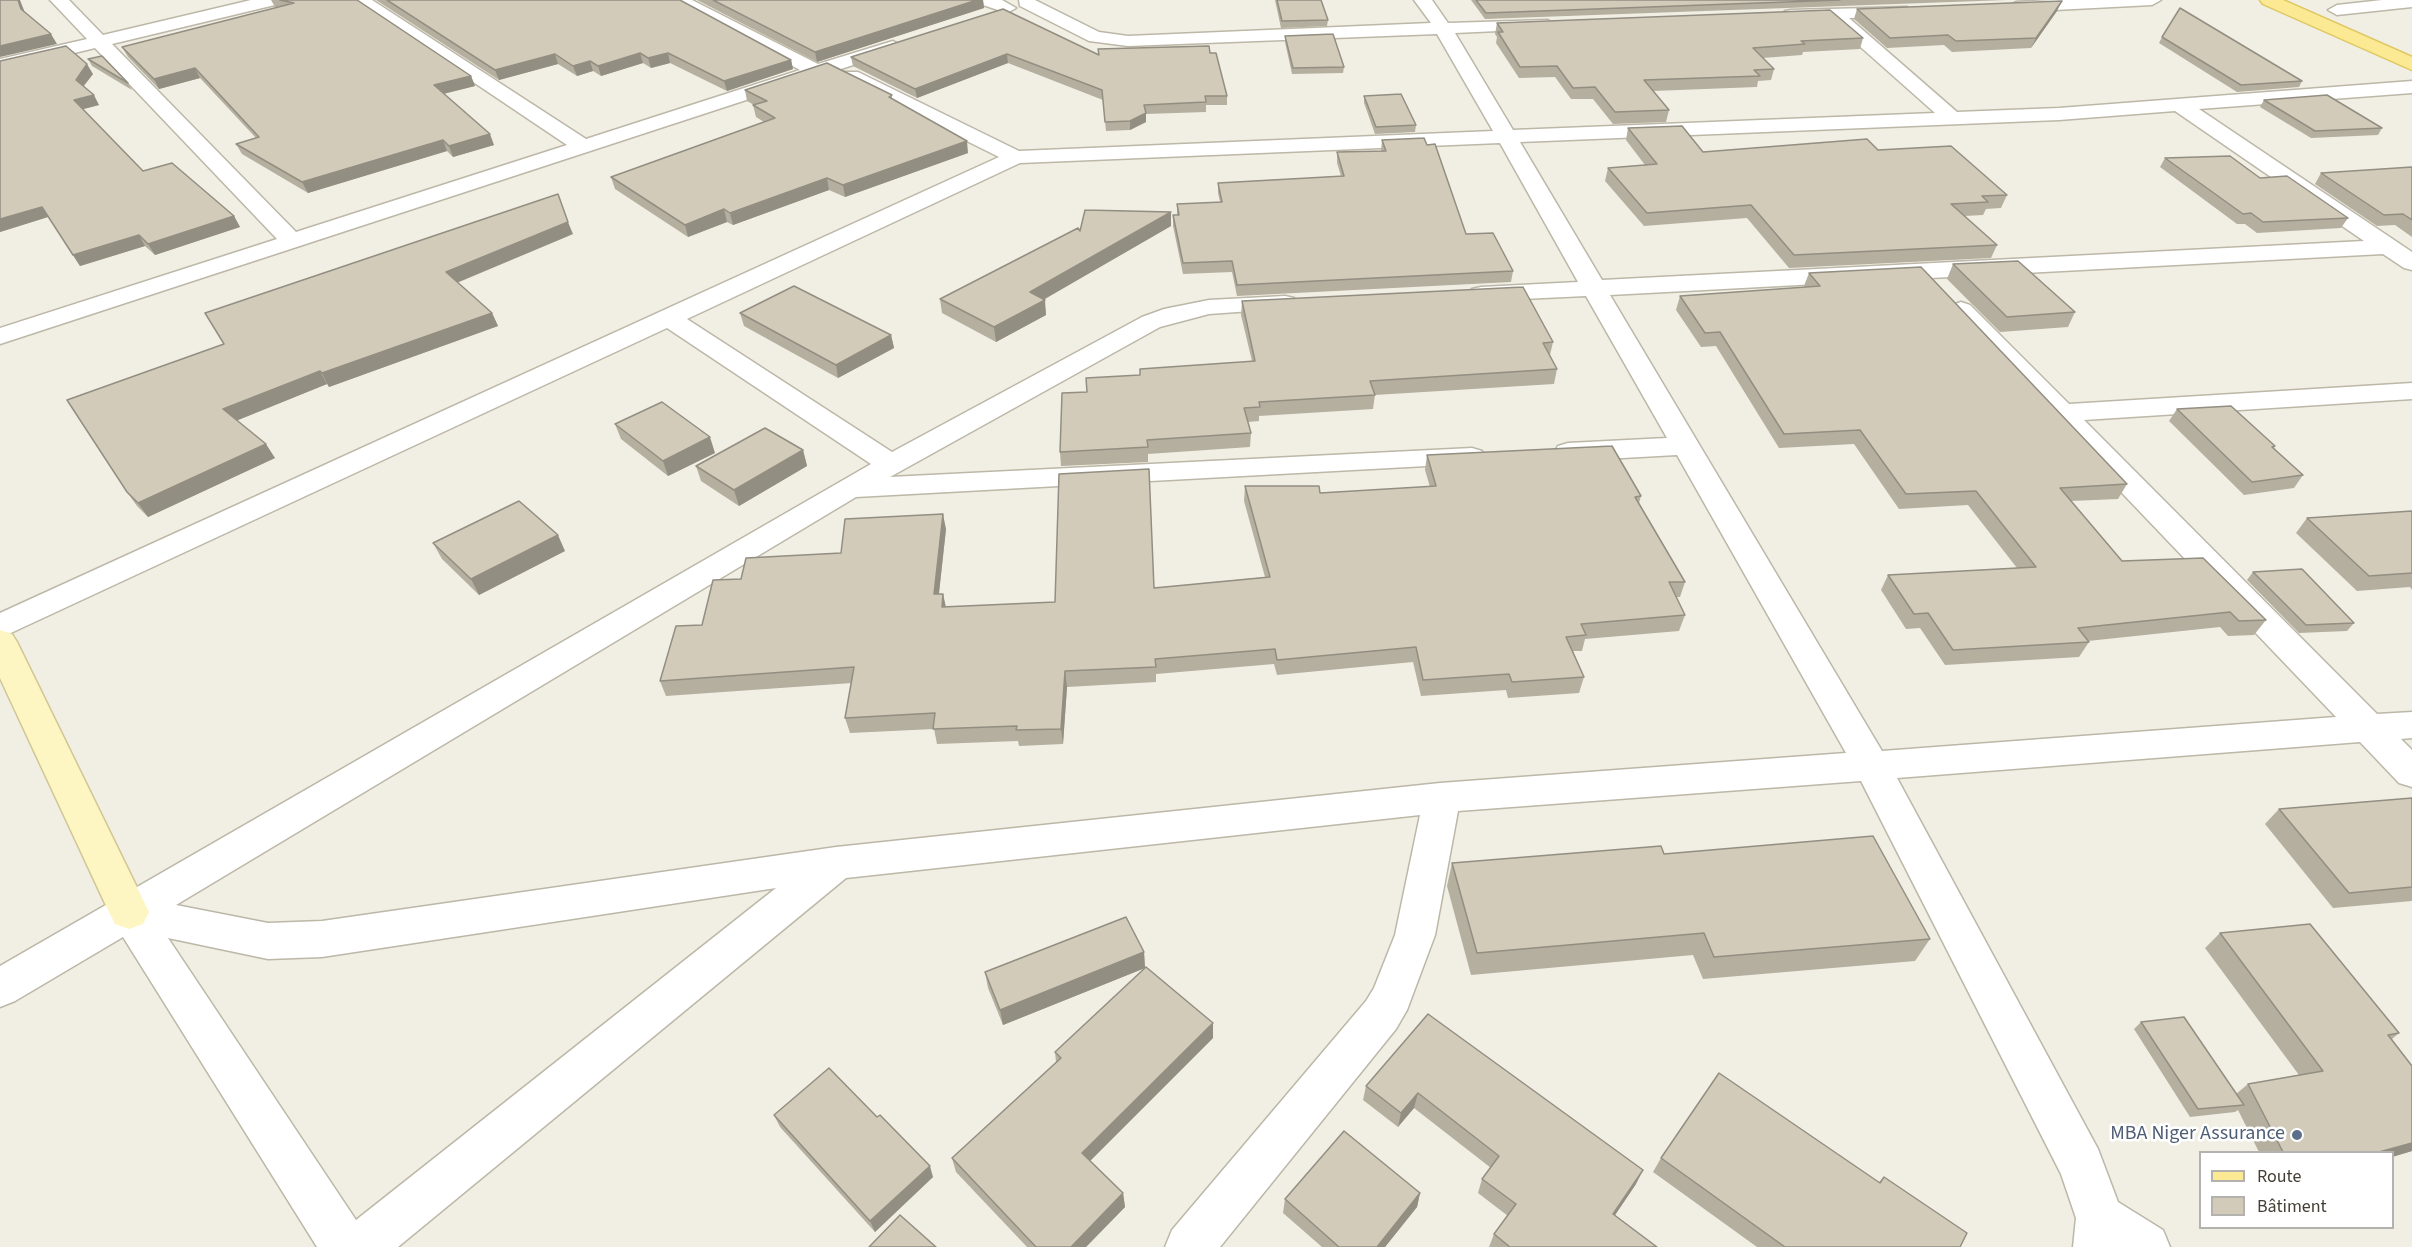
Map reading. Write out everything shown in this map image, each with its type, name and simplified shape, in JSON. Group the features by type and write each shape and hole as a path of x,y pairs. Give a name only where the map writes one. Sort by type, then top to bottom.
{"main road":[{"path":"2270,0 2412,64"},
{"path":"2329,7 2369,24"}],"street":[{"path":"59,0 292,241"},
{"path":"0,65 273,0"},
{"path":"360,0 583,146"},
{"path":"679,0 1016,157"},
{"path":"986,0 1021,3 1095,37 1111,40 1561,23"},
{"path":"1423,0 1443,28 1872,766 2057,1115 2081,1165 2099,1232 2146,1247"},
{"path":"2001,8 2152,0"},
{"path":"2329,7 2412,2"},
{"path":"974,19 1021,3"},
{"path":"1774,16 1917,11"},
{"path":"1834,14 1952,118"},
{"path":"0,336 908,41"},
{"path":"0,626 1016,157 1508,139 1952,118 2181,106 2412,87"},
{"path":"2181,106 2412,263"},
{"path":"1453,295 1921,269 2387,247"},
{"path":"1921,269 2412,773"},
{"path":"0,988 891,464 1151,322 1173,314 1209,307 1314,302"},
{"path":"669,318 891,464"},
{"path":"2062,413 2412,391"},
{"path":"1546,453 1686,446"},
{"path":"850,488 1499,455"},
{"path":"0,642 129,912 345,1247"},
{"path":"129,912 268,941 322,939 837,863 1440,798 2412,725"},
{"path":"1189,1247 1380,1015 1392,997 1415,935 1438,825 1440,798"},
{"path":"360,1247 837,863"}],"building":[{"path":"0,0 18,0 21,9 51,34 0,46"},
{"path":"280,0 357,0 471,76 434,85 490,134 449,146 443,140 302,182 236,144 259,137 195,68 154,79 122,47 294,3"},
{"path":"387,0 680,0 791,60 724,81 668,53 648,58 640,53 598,66 590,61 573,66 555,54 495,70"},
{"path":"713,0 977,0 815,52"},
{"path":"1277,0 1321,0 1328,20 1282,21"},
{"path":"1476,0 1840,0 1486,13"},
{"path":"2062,1 2036,38 1956,41 1948,35 1890,38 1857,9"},
{"path":"2180,8 2302,81 2241,85 2162,37"},
{"path":"1003,9 1099,55 1098,49 1209,46 1210,53 1216,53 1227,96 1205,96 1206,102 1144,105 1146,113 1130,121 1105,122 1102,90 1007,54 915,89 851,57"},
{"path":"1830,10 1863,38 1801,41 1805,44 1753,48 1774,69 1754,70 1760,76 1644,80 1669,110 1615,112 1595,87 1573,88 1557,66 1520,67 1498,32 1503,32 1497,23"},
{"path":"1333,34 1344,67 1293,68 1285,36"},
{"path":"66,46 87,64 76,80 94,95 74,100 143,171 172,163 234,216 148,244 139,235 73,255 42,207 0,219 0,61"},
{"path":"102,56 128,83 88,59"},
{"path":"827,63 892,95 889,97 967,141 843,185 827,178 730,213 724,209 685,225 611,177 775,118 753,105 767,101 745,90"},
{"path":"1401,94 1416,125 1376,127 1364,96"},
{"path":"2327,95 2382,128 2315,131 2264,100"},
{"path":"1682,126 1703,152 1867,139 1878,150 1951,146 2007,195 1982,196 1988,202 1951,204 1997,245 1794,255 1751,205 1647,213 1608,168 1657,164 1628,128"},
{"path":"1424,138 1427,145 1435,144 1466,234 1493,233 1513,271 1237,285 1232,261 1183,263 1173,215 1179,215 1177,204 1222,202 1218,183 1344,176 1337,152 1386,151 1382,140"},
{"path":"2230,156 2260,178 2287,176 2348,218 2263,222 2251,213 2243,214 2165,158"},
{"path":"2412,167 2412,220 2403,214 2384,215 2321,173"},
{"path":"558,194 568,222 446,272 492,313 322,373 320,371 223,409 266,444 138,503 127,492 67,400 224,344 205,313"},
{"path":"1085,210 1171,212 1030,292 1045,300 994,327 940,299 1078,228 1080,231"},
{"path":"2018,261 2075,312 2007,317 1953,264"},
{"path":"1921,267 2127,484 2060,488 2122,561 2203,558 2266,620 2239,621 2230,612 2078,628 2089,642 1953,650 1928,613 1914,614 1888,575 2036,567 1976,491 1906,494 1860,430 1784,434 1720,332 1705,333 1680,296 1820,286 1809,273"},
{"path":"794,286 891,335 836,365 740,313"},
{"path":"1523,287 1553,342 1543,343 1557,369 1370,381 1375,395 1259,402 1260,407 1244,408 1251,433 1147,440 1148,447 1060,452 1062,393 1087,392 1086,378 1140,375 1140,369 1255,361 1242,301"},
{"path":"662,402 710,437 663,461 615,424"},
{"path":"2231,406 2303,475 2252,482 2177,409"},
{"path":"765,428 803,450 734,490 696,466"},
{"path":"1612,446 1641,496 1635,497 1685,582 1669,582 1685,615 1581,624 1586,635 1566,637 1584,677 1512,682 1509,674 1423,680 1416,647 1277,660 1275,649 1155,659 1156,667 1065,671 1061,729 1016,730 1017,726 933,729 935,713 845,718 854,667 660,681 676,626 702,625 713,580 741,579 746,558 841,553 845,519 943,514 934,594 943,594 942,607 1055,602 1059,474 1149,469 1154,588 1270,577 1245,486 1319,486 1320,493 1436,486 1427,455"},
{"path":"519,501 558,535 471,579 433,543"},
{"path":"2412,511 2412,573 2369,576 2307,518"},
{"path":"2302,569 2354,623 2306,625 2253,572"},
{"path":"2412,798 2412,887 2349,893 2279,809"},
{"path":"1873,836 1930,939 1714,957 1704,933 1477,953 1452,863 1661,846 1664,854"},
{"path":"1126,917 1144,952 1000,1010 985,972"},
{"path":"2310,924 2399,1033 2388,1035 2412,1066 2412,1143 2383,1151 2282,1151 2248,1084 2323,1071 2220,933"},
{"path":"1146,967 1213,1023 1082,1153 1123,1193 1071,1247 1036,1247 952,1158 1061,1058 1055,1052"},
{"path":"1428,1014 1643,1170 1613,1214 1657,1247 1510,1247 1494,1234 1516,1204 1482,1179 1499,1156 1418,1093 1401,1113 1366,1086"},
{"path":"2184,1017 2244,1105 2198,1109 2141,1022"},
{"path":"829,1068 930,1166 870,1221 774,1115"},
{"path":"1719,1073 1880,1183 1884,1177 1967,1233 1960,1247 1785,1247 1661,1158"},
{"path":"1344,1131 1420,1193 1377,1247 1339,1247 1285,1199"},
{"path":"900,1215 936,1247 869,1247"}],"place":[{"name":"MBA Niger Assurance","path":"2297,1135"}]}
